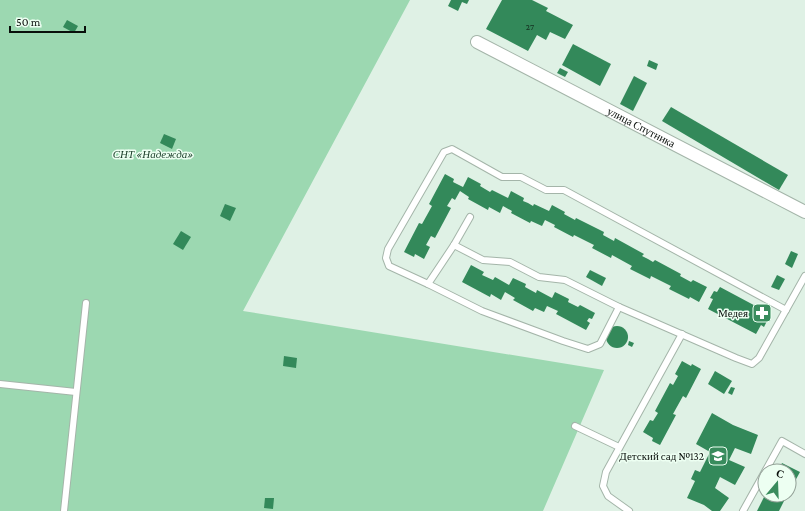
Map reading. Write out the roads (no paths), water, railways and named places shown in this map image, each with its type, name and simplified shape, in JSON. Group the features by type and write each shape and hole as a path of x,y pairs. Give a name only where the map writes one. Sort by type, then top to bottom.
{"street":[{"name":"улица Спутника","path":"477,42 805,212"}],"lane":[{"path":"619,307 600,344 588,349 482,311 389,266 386,258 388,249 444,152 452,149 502,177 521,177 546,190 564,190 786,310"},
{"path":"428,284 454,245 470,217"},
{"path":"454,245 483,260 510,262 539,277 565,280 619,307 752,364 760,358 805,276"},
{"path":"64,511 86,303"},
{"path":"629,511 608,496 603,486 606,472 682,334"},
{"path":"0,384 76,392"},
{"path":"575,426 619,447"},
{"path":"743,511 782,441 805,454"}],"place":[{"name":"Медея","path":"762,313"},
{"name":"Детский сад №132","path":"718,456"}],"park label":[{"name":"СНТ «Надежда»","path":"153,154"}]}
